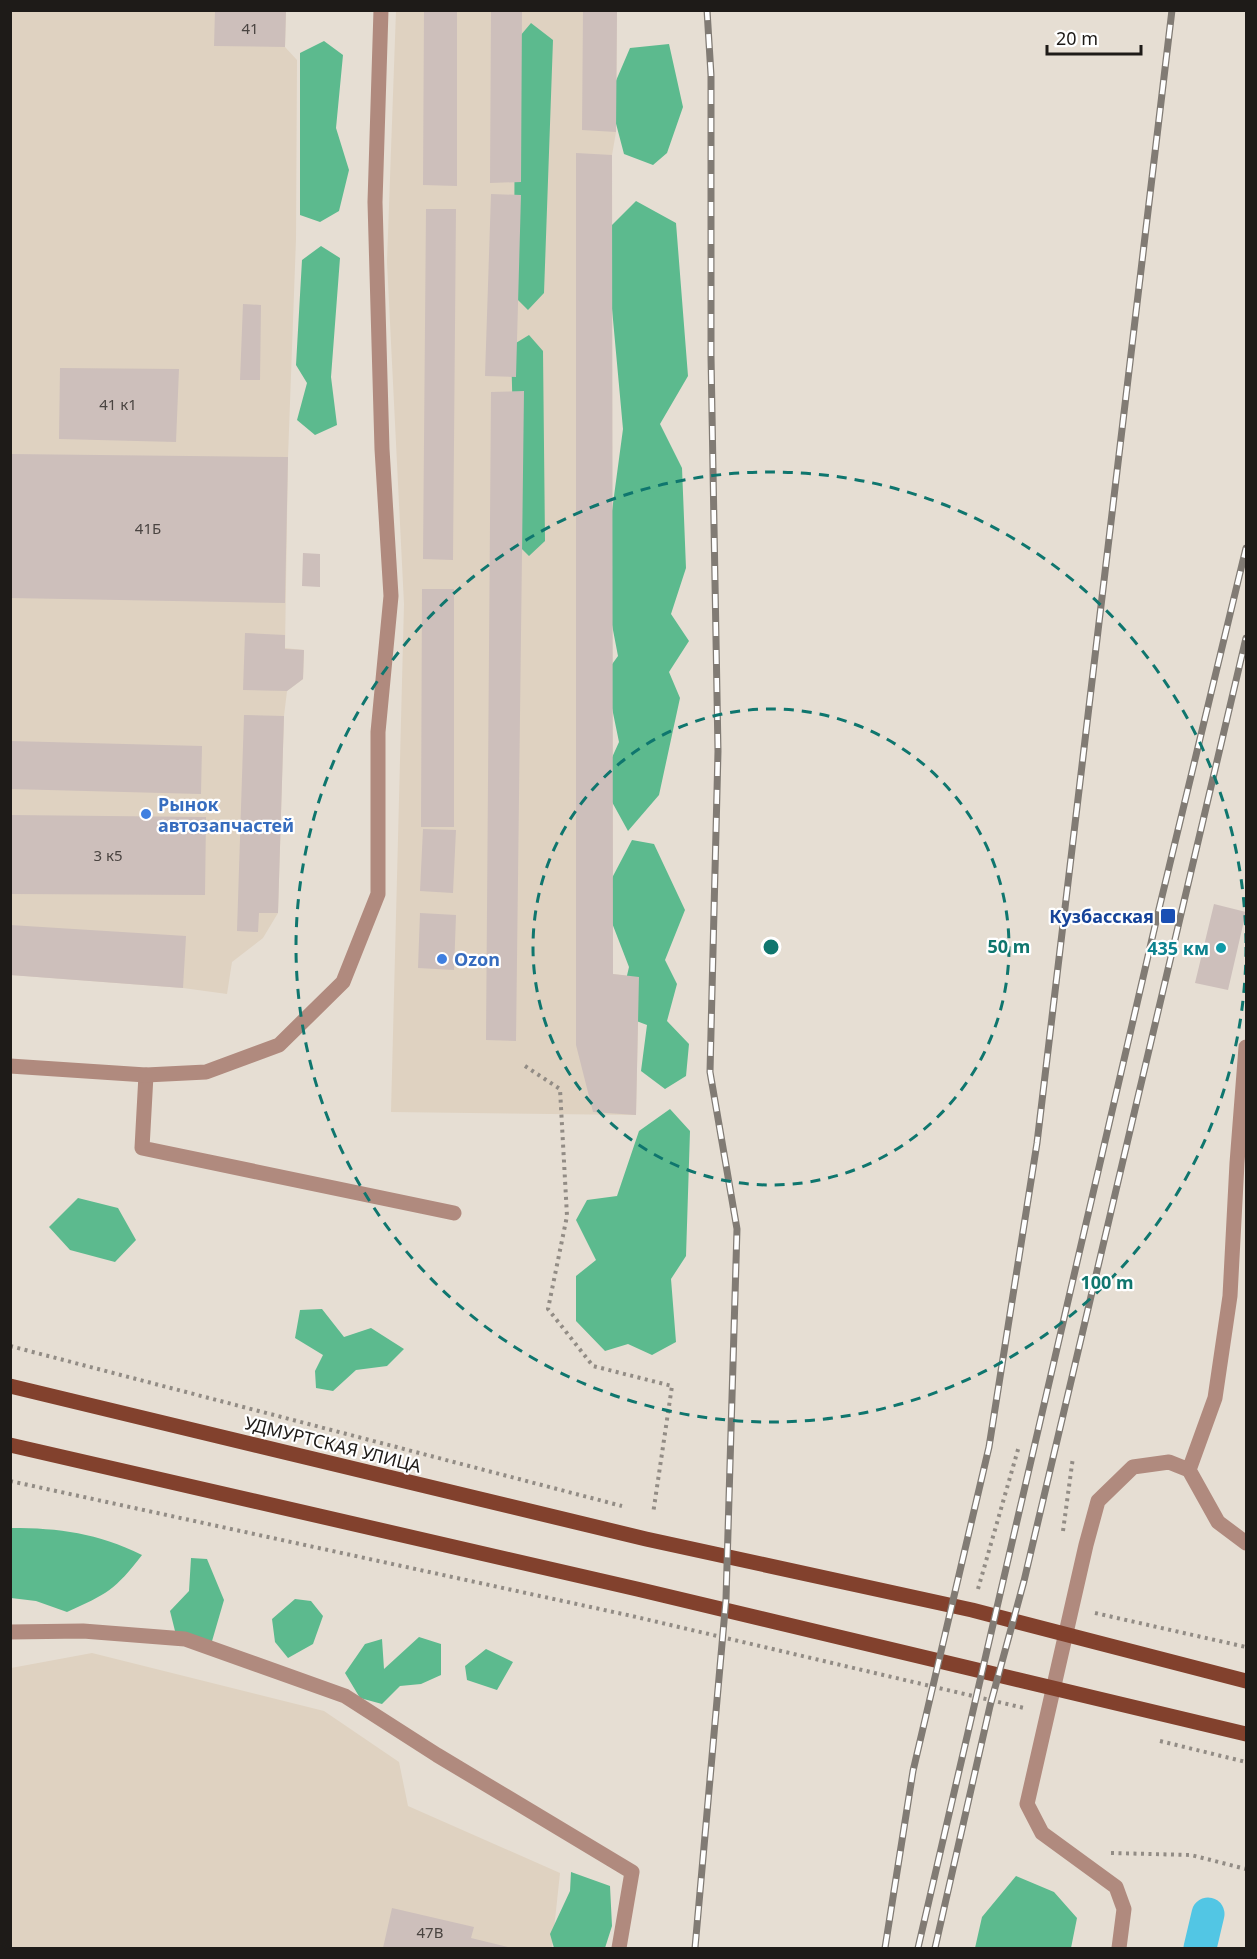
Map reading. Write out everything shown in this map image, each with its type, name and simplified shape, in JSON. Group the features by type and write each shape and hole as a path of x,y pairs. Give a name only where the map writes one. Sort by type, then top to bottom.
{"main road":[{"name":"УДМУРТСКАЯ УЛИЦА","path":"10,1386 646,1539 972,1610 1246,1681"},
{"path":"10,1445 637,1588 1246,1734"}],"street":[{"path":"10,1066 146,1075 206,1072 279,1045 343,982 378,894 378,732 391,596 382,449 375,202 381,10"},
{"path":"1189,1470 1215,1398 1230,1296 1246,1047"},
{"path":"146,1075 142,1148 454,1214"},
{"path":"1119,1948 1124,1909 1116,1887 1042,1833 1027,1804 1098,1500 1134,1467 1169,1462 1189,1470 1218,1522 1246,1543"},
{"path":"10,1632 83,1631 185,1639 345,1696 632,1872 619,1948"}],"path":[{"path":"525,1066 560,1089 567,1216 548,1309 593,1366 672,1386 653,1514 642,1511"},
{"path":"10,1346 631,1508"},
{"path":"972,1610 1019,1446"},
{"path":"10,1481 632,1616 1032,1710"},
{"path":"1162,1628 1246,1647"},
{"path":"1158,1740 1246,1762"},
{"path":"1066,1852 1191,1855 1246,1869"}],"shaded area":[{"path":"10,11 286,11 285,47 297,60 296,239 288,457 285,648 304,650 303,679 287,691 284,716 278,913 263,938 232,962 227,994 183,988 11,975"},
{"path":"396,11 617,11 616,132 612,155 613,974 639,977 636,1115 391,1112 404,604 387,262"},
{"path":"92,1653 324,1711 399,1762 408,1806 560,1873 552,1948 11,1948 11,1668"}],"green space":[{"path":"531,23 553,40 544,293 528,310 514,296 515,42"},
{"path":"324,41 343,55 336,128 349,170 339,211 320,222 300,215 300,53"},
{"path":"669,44 683,107 667,153 653,165 624,154 609,97 630,48"},
{"path":"636,201 676,223 688,376 660,424 682,468 686,568 671,614 689,641 669,672 680,698 659,795 628,831 601,782 619,742 605,674 618,656 603,578 623,429 605,232"},
{"path":"321,246 340,258 331,377 337,425 315,435 297,420 307,383 296,365 302,260"},
{"path":"529,335 543,351 545,541 529,556 516,543 511,346"},
{"path":"632,840 654,844 685,910 665,960 677,984 667,1021 689,1044 686,1076 665,1089 641,1071 647,1025 618,1014 629,967 602,897"},
{"path":"670,1109 690,1131 686,1256 671,1279 676,1342 652,1355 628,1344 605,1351 576,1321 576,1276 596,1260 576,1220 587,1200 617,1196 639,1131"},
{"path":"78,1198 118,1208 136,1240 115,1262 70,1250 49,1227"},
{"path":"322,1309 344,1337 371,1328 404,1349 387,1366 356,1370 333,1391 316,1388 315,1371 323,1355 295,1338 300,1310"},
{"path":"11,1528 78,1533 142,1555 117,1584 67,1612 36,1601 11,1598"},
{"path":"191,1558 207,1559 224,1600 210,1648 178,1643 170,1611 189,1591"},
{"path":"295,1599 311,1601 323,1616 313,1644 288,1658 275,1642 272,1619"},
{"path":"419,1637 441,1644 441,1675 421,1684 400,1686 382,1704 360,1698 345,1673 365,1644 382,1639 384,1669"},
{"path":"486,1649 513,1662 497,1690 467,1680 465,1666"},
{"path":"571,1872 610,1886 612,1926 605,1948 554,1948 550,1934 570,1891"},
{"path":"1016,1876 1054,1892 1077,1918 1071,1948 975,1948 982,1917"}],"building":[{"path":"215,10 286,10 285,47 214,46"},
{"path":"424,10 457,10 457,186 423,185"},
{"path":"491,10 522,10 521,182 490,183"},
{"path":"583,10 617,10 616,132 582,130"},
{"path":"576,153 612,155 613,974 639,977 636,1115 593,1112 576,1045"},
{"path":"491,194 521,195 516,377 485,376"},
{"path":"426,209 456,209 453,560 423,559"},
{"path":"243,304 261,305 260,380 240,380"},
{"path":"60,368 179,369 176,442 59,439"},
{"path":"524,391 516,1041 486,1040 491,392"},
{"path":"10,454 288,457 285,603 10,598"},
{"path":"303,553 320,554 320,587 302,586"},
{"path":"422,589 454,589 454,827 421,827"},
{"path":"245,633 285,635 285,649 304,650 303,679 287,691 243,690"},
{"path":"244,715 284,716 278,913 259,913 258,932 237,931"},
{"path":"10,741 202,746 201,794 10,789"},
{"path":"10,815 206,817 205,895 10,894"},
{"path":"423,829 456,830 453,893 420,891"},
{"name":"435 км","path":"1214,904 1246,912 1228,990 1195,983"},
{"path":"420,913 456,915 454,970 418,968"},
{"path":"10,925 186,936 183,988 10,975"},
{"path":"392,1908 474,1927 471,1938 512,1948 383,1948"}],"waterway":[{"path":"1200,1948 1208,1914"}],"railway":[{"path":"695,1948 726,1599 737,1229 710,1072 718,751 711,356 711,75 707,10"},
{"path":"885,1948 913,1771 989,1447 1037,1143 1172,10"},
{"path":"918,1948 1158,913 1246,548"},
{"path":"935,1948 990,1706 1024,1581 1246,638"}],"place":[{"name":"Рынок автозапчастей","path":"146,814"},
{"name":"Кузбасская","path":"1168,916"},
{"name":"435 км","path":"1221,948"},
{"name":"Ozon","path":"442,959"}]}
